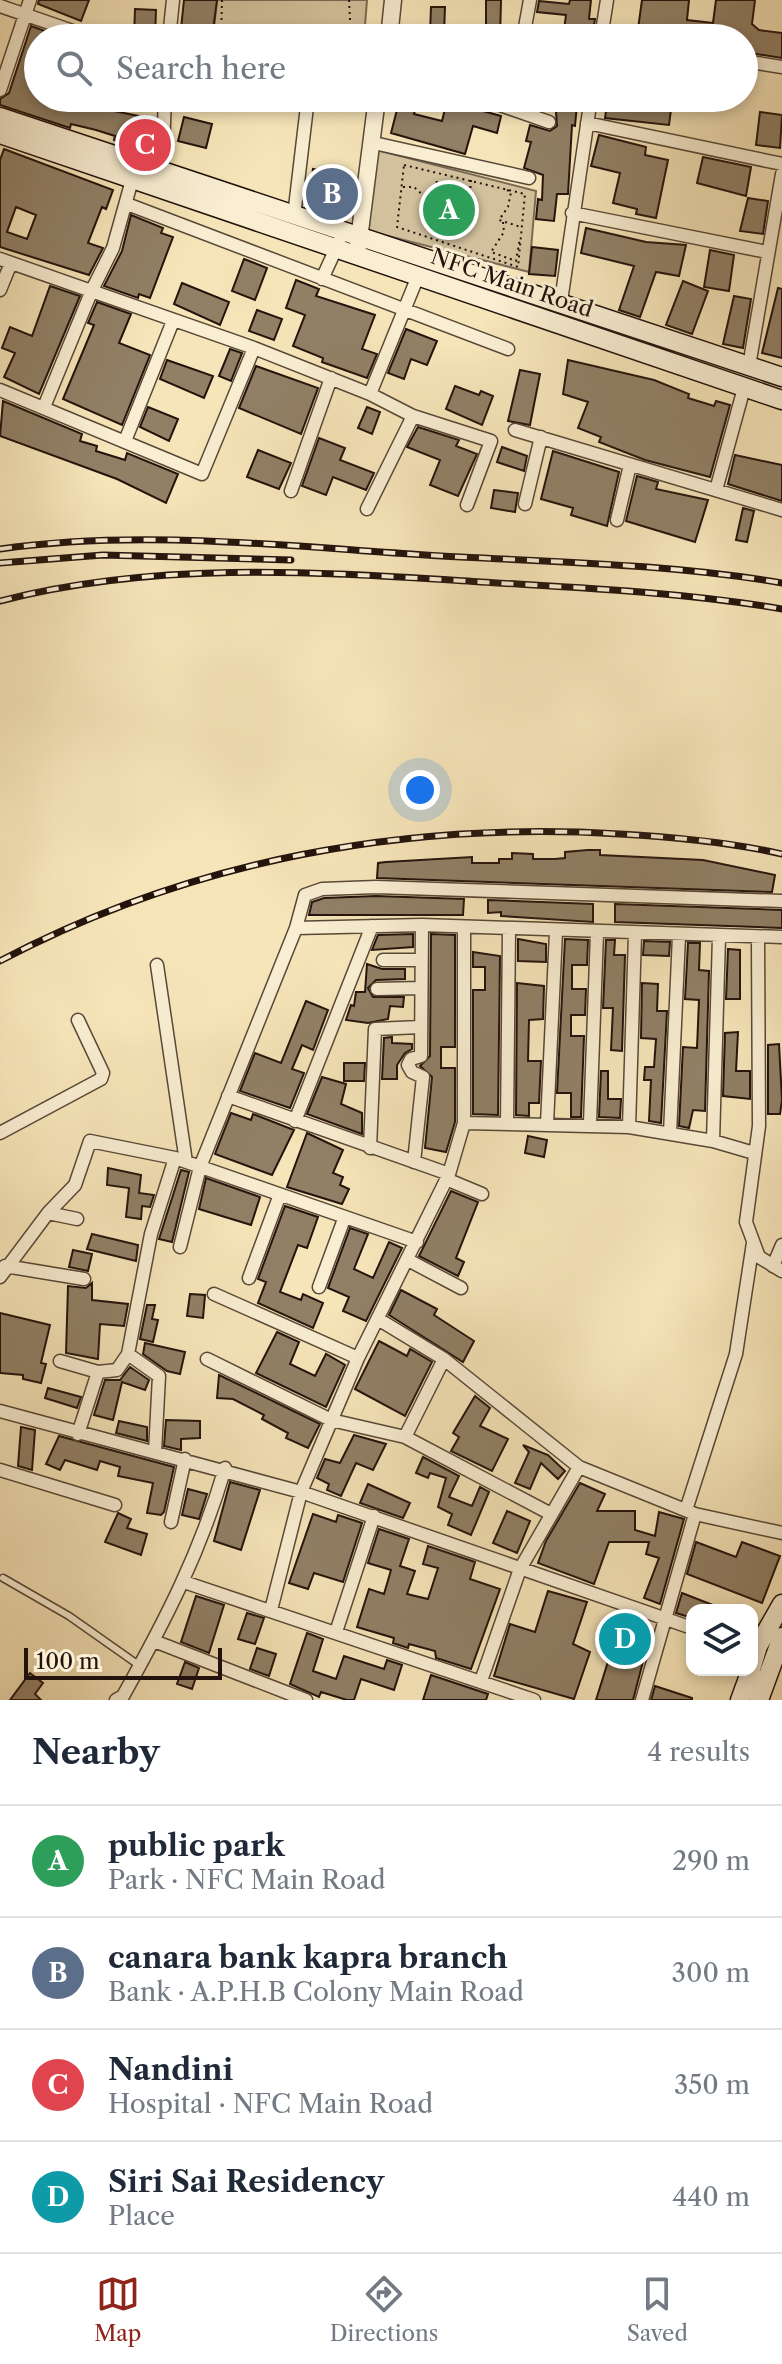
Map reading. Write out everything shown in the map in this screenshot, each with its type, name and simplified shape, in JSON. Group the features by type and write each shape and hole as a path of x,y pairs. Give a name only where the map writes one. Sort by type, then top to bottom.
{"main road":[{"name":"NFC Main Road","path":"0,117 294,216 346,239 357,256 782,400"},
{"name":"NFC Main Road","path":"0,134 132,180 561,301 782,377"},
{"path":"758,1640 782,1604"},
{"path":"758,1669 782,1637"},
{"path":"740,1700 753,1676"},
{"path":"755,1676 759,1700"}],"street":[{"path":"0,90 30,0"},
{"path":"170,24 173,0"},
{"path":"390,24 393,0"},
{"path":"526,24 530,0"},
{"path":"604,24 607,0"},
{"path":"0,6 53,24"},
{"path":"758,63 782,67"},
{"path":"162,173 164,112"},
{"path":"294,216 306,112"},
{"path":"322,279 346,239 374,143 376,112"},
{"path":"530,112 549,122"},
{"path":"561,301 589,112"},
{"path":"587,123 782,164"},
{"path":"374,143 529,178"},
{"path":"749,366 782,174"},
{"path":"44,407 92,290 113,248 132,180"},
{"path":"127,204 508,349"},
{"path":"572,213 767,252"},
{"path":"0,290 6,261 254,348 370,394 413,416 491,441 467,505"},
{"path":"370,394 418,276"},
{"path":"125,441 173,321"},
{"path":"0,390 202,474 254,348"},
{"path":"291,491 331,378"},
{"path":"716,490 744,388"},
{"path":"367,509 413,416"},
{"path":"515,430 782,510"},
{"path":"525,504 541,437"},
{"path":"617,520 630,465"},
{"path":"180,1247 200,1167 296,928 305,895 322,889 376,887 782,901"},
{"path":"296,928 422,925 556,932 782,937"},
{"path":"414,1162 423,1077 412,1072 408,1065 411,1059 421,1056 422,925"},
{"path":"295,1121 372,926"},
{"path":"271,1610 301,1492 358,1358 448,1176 464,1123 464,927"},
{"path":"507,1124 509,930"},
{"path":"547,1124 556,932"},
{"path":"590,1123 597,933"},
{"path":"629,1127 635,934"},
{"path":"670,1133 679,936"},
{"path":"713,1141 719,937"},
{"path":"758,938 759,1126 746,1222 759,1257 778,1269 782,1245"},
{"path":"383,960 421,960"},
{"path":"60,1361 98,1372 117,1370 128,1354 151,1234 180,1160 157,965"},
{"path":"377,989 421,988"},
{"path":"0,1133 101,1079 103,1073 78,1020"},
{"path":"370,1148 375,1029 420,1027"},
{"path":"228,1096 414,1162 482,1194"},
{"path":"464,1123 590,1123 629,1127 713,1141 754,1153"},
{"path":"3,1272 48,1213 75,1185 90,1141 180,1160 279,1197 417,1242"},
{"path":"249,1278 279,1197"},
{"path":"48,1213 77,1219"},
{"path":"319,1287 344,1219"},
{"path":"642,1700 690,1512 736,1354 754,1242"},
{"path":"408,1260 461,1288"},
{"path":"3,1272 84,1279"},
{"path":"214,1294 358,1358"},
{"path":"378,1319 444,1359 579,1467 690,1512 782,1533"},
{"path":"128,1354 159,1376 155,1452"},
{"path":"207,1359 331,1420 405,1437 551,1514"},
{"path":"405,1437 444,1359"},
{"path":"78,1434 98,1372"},
{"path":"0,1411 78,1434 225,1468 374,1516 686,1626"},
{"path":"171,1522 185,1459"},
{"path":"481,1681 520,1569 579,1467"},
{"path":"125,1699 205,1535 225,1468"},
{"path":"0,1470 115,1505"},
{"path":"336,1632 374,1516"},
{"path":"184,1582 534,1700"},
{"path":"154,1641 306,1700"}],"lane":[{"path":"3,1578 69,1616 140,1666"}],"path":[{"path":"221,24 222,0"},
{"path":"349,0 350,24"},
{"path":"471,179 525,194 518,267 397,227 404,165 471,179 511,192 508,207 499,220 503,222 522,226 516,261 491,252 504,232 503,222"},
{"path":"436,195 437,177"},
{"path":"401,187 414,187 423,195 436,195 444,200 470,194 471,179"},
{"path":"434,215 441,199 436,195"}],"shaded area":[{"path":"217,0 367,0 365,24 214,24"},
{"path":"373,149 536,191 529,272 361,229"}],"building":[{"path":"39,0 89,0 81,21 38,4"},
{"path":"184,0 217,0 214,24 181,24"},
{"path":"486,0 501,0 500,24 486,24"},
{"path":"570,0 591,0 589,19 595,19 594,24 565,24 566,15 537,12 539,1 569,4"},
{"path":"642,0 689,0 687,20 713,23 716,0 755,0 752,24 639,24"},
{"path":"431,7 445,7 444,24 430,24"},
{"path":"135,9 156,10 156,24 134,24"},
{"path":"758,29 782,33 782,58 758,54"},
{"path":"24,47 24,112 119,112 139,116 135,143 114,140 115,136 71,124 70,128 0,105 0,99 9,93"},
{"path":"396,112 414,112 442,121 444,112 487,112 501,116 497,133 473,126 465,154 391,133"},
{"path":"556,112 576,112 575,126 572,125 568,194 557,194 554,221 536,219 538,199 542,200 543,175 524,168 531,142 526,141 530,125 550,131 557,126"},
{"path":"606,112 671,112 669,125 605,118"},
{"path":"760,112 782,115 780,148 756,145"},
{"path":"184,117 212,124 206,148 178,141"},
{"path":"599,135 646,147 645,155 668,160 656,218 636,214 637,209 613,203 620,173 591,166"},
{"path":"4,149 113,190 106,209 102,207 88,243 103,248 89,275 0,247 0,160","holes":["16,207 36,215 27,239 7,232"]},
{"path":"703,157 751,167 746,196 697,183"},
{"path":"313,169 349,174 344,205 309,200"},
{"path":"748,198 768,201 763,234 740,231"},
{"path":"131,215 163,228 161,233 173,237 150,298 139,294 138,298 104,286 122,251"},
{"path":"586,228 646,242 686,245 679,276 656,272 640,317 619,310 634,266 581,253"},
{"path":"532,247 558,250 555,276 529,274"},
{"path":"710,250 734,255 729,291 704,287"},
{"path":"244,259 267,268 255,300 232,291"},
{"path":"296,280 319,289 316,296 375,315 362,349 377,354 367,378 322,362 323,358 293,346 305,315 286,308"},
{"path":"683,281 708,291 692,334 666,325"},
{"path":"182,283 229,302 220,325 174,304"},
{"path":"50,286 80,296 39,394 4,377 15,353 2,348 10,327 32,336"},
{"path":"778,288 782,289 782,358 762,353"},
{"path":"734,296 751,299 743,348 723,344"},
{"path":"97,302 131,314 119,343 150,355 122,425 63,399 94,325 88,323"},
{"path":"257,310 282,319 274,340 249,331"},
{"path":"406,329 437,341 427,365 411,359 404,379 388,373"},
{"path":"230,349 242,353 231,381 219,376"},
{"path":"167,360 213,376 204,398 160,379"},
{"path":"568,360 654,380 689,394 688,398 714,406 716,401 730,405 710,477 645,460 599,442 601,437 578,428 588,402 563,394"},
{"path":"256,366 318,388 301,434 239,408"},
{"path":"520,370 540,374 530,425 508,421"},
{"path":"455,386 479,395 481,391 493,396 482,425 446,409"},
{"path":"3,401 82,434 80,441 97,446 96,451 125,460 127,453 178,474 166,503 117,479 0,436"},
{"path":"148,407 178,419 169,441 140,427"},
{"path":"367,407 380,412 372,434 358,428"},
{"path":"418,427 459,440 456,446 477,454 458,496 430,485 440,460 407,447"},
{"path":"319,438 345,448 340,460 374,473 366,490 333,477 326,495 302,486"},
{"path":"502,447 527,456 524,471 497,462"},
{"path":"258,450 291,463 279,489 247,477"},
{"path":"553,451 619,472 607,526 571,515 573,508 541,499"},
{"path":"735,455 782,465 782,501 728,484"},
{"path":"637,476 658,482 656,489 708,500 695,542 626,521"},
{"path":"494,490 518,493 515,512 491,508"},
{"path":"743,508 754,511 747,542 736,540"},
{"path":"600,850 600,855 703,860 775,875 772,892 377,878 378,863 472,857 472,863 499,863 499,859 512,859 512,853 533,854 533,859 555,859 565,858 565,852"},
{"path":"324,898 464,899 463,915 309,915 312,902"},
{"path":"488,900 593,904 593,922 501,916 501,912 488,913"},
{"path":"615,904 782,910 782,928 615,922"},
{"path":"413,934 413,947 372,950 378,935"},
{"path":"431,934 455,935 455,1047 441,1047 441,1068 455,1068 455,1122 446,1152 425,1148 432,1077 420,1066 430,1056"},
{"path":"518,939 546,944 546,962 518,961"},
{"path":"565,939 588,940 587,965 572,965 572,989 586,989 585,1015 571,1015 571,1036 584,1036 581,1117 571,1117 571,1093 557,1093"},
{"path":"606,940 615,940 614,955 625,955 622,1051 611,1050 613,1008 603,1008"},
{"path":"644,941 670,942 669,956 643,955"},
{"path":"688,943 700,943 699,970 709,971 705,1111 693,1110 689,1128 679,1126 683,1047 697,1048 699,1000 685,999"},
{"path":"728,949 740,950 740,999 726,999"},
{"path":"473,952 500,956 498,1115 473,1114 473,990 485,990 485,967 473,967"},
{"path":"367,964 382,969 405,969 405,979 376,980 368,988 373,997 404,997 403,1007 390,1006 388,1019 368,1023 346,1020 351,1005 354,1006 356,992 365,992"},
{"path":"517,983 544,986 543,1019 529,1020 528,1061 541,1061 539,1103 529,1103 529,1116 516,1115"},
{"path":"642,983 658,984 657,1011 667,1011 661,1123 649,1121 651,1080 644,1080 645,1067 654,1067 656,1039 641,1038"},
{"path":"306,1001 328,1010 313,1050 302,1045 292,1069 304,1073 290,1108 240,1091 255,1053 281,1063"},
{"path":"738,1032 736,1071 750,1071 750,1099 723,1096 725,1033"},
{"path":"392,1037 392,1043 412,1044 412,1049 397,1065 397,1079 382,1079 384,1038"},
{"path":"779,1044 780,1114 768,1114 768,1045"},
{"path":"344,1063 365,1063 364,1081 344,1081"},
{"path":"601,1071 608,1071 608,1099 621,1099 620,1118 599,1117"},
{"path":"322,1077 346,1084 341,1104 362,1113 362,1134 307,1114"},
{"path":"231,1113 251,1120 253,1114 294,1130 272,1175 215,1154"},
{"path":"307,1133 343,1150 333,1173 343,1177 340,1185 349,1189 342,1204 287,1187"},
{"path":"528,1136 547,1140 544,1157 525,1153"},
{"path":"108,1168 141,1175 139,1193 154,1195 150,1207 142,1206 141,1219 126,1217 129,1188 107,1185"},
{"path":"181,1170 189,1172 172,1242 159,1239"},
{"path":"206,1178 260,1197 251,1225 199,1209"},
{"path":"451,1191 478,1202 456,1258 464,1262 458,1276 419,1256"},
{"path":"285,1206 318,1217 307,1248 298,1245 280,1292 301,1300 303,1294 323,1303 313,1328 258,1303 266,1282 258,1279"},
{"path":"350,1228 368,1234 354,1269 373,1278 389,1242 402,1248 366,1321 343,1311 349,1297 328,1288"},
{"path":"92,1234 138,1245 136,1261 87,1249"},
{"path":"73,1250 92,1254 88,1271 69,1267"},
{"path":"92,1283 92,1300 128,1304 124,1326 100,1324 98,1359 66,1353 68,1286 86,1288"},
{"path":"401,1290 437,1309 434,1315 474,1341 463,1362 389,1315"},
{"path":"190,1294 205,1295 203,1318 187,1316"},
{"path":"147,1305 155,1305 152,1319 158,1320 153,1342 140,1339"},
{"path":"0,1313 50,1325 41,1363 46,1364 41,1383 23,1379 23,1375 0,1373"},
{"path":"277,1332 299,1342 290,1364 315,1376 326,1354 345,1365 326,1407 256,1373"},
{"path":"379,1341 407,1356 410,1349 432,1362 405,1416 355,1389"},
{"path":"145,1343 185,1352 180,1374 167,1371 143,1354"},
{"path":"130,1367 149,1380 145,1390 122,1382 113,1420 94,1415 105,1380 120,1380"},
{"path":"219,1375 320,1424 308,1448 286,1438 288,1433 262,1419 264,1415 233,1399 217,1398"},
{"path":"48,1388 81,1397 77,1408 45,1398"},
{"path":"475,1396 490,1408 480,1426 508,1439 492,1471 451,1451 459,1437 453,1433"},
{"path":"166,1420 200,1421 200,1438 181,1439 181,1450 164,1446"},
{"path":"119,1421 147,1427 147,1441 116,1433"},
{"path":"21,1427 35,1430 32,1470 18,1466"},
{"path":"354,1435 386,1444 373,1470 356,1463 341,1496 327,1490 329,1484 317,1478 325,1459 340,1463"},
{"path":"59,1436 174,1467 164,1512 161,1515 147,1513 153,1483 118,1476 120,1467 100,1461 97,1470 65,1460 60,1470 46,1464"},
{"path":"523,1445 548,1455 565,1471 558,1479 541,1463 530,1489 515,1483 529,1452"},
{"path":"423,1457 459,1476 449,1497 472,1506 480,1487 489,1492 471,1535 448,1525 452,1514 438,1507 446,1478 430,1473 428,1478 416,1473"},
{"path":"230,1482 260,1490 241,1550 214,1541"},
{"path":"580,1483 605,1494 597,1511 635,1511 635,1530 655,1536 659,1512 684,1519 660,1604 644,1598 659,1558 646,1554 649,1542 609,1542 594,1584 538,1563 546,1541"},
{"path":"368,1484 410,1503 403,1518 360,1503"},
{"path":"188,1489 207,1494 199,1519 182,1515"},
{"path":"507,1511 530,1521 517,1553 493,1543"},
{"path":"118,1513 131,1519 127,1528 147,1534 141,1555 105,1542"},
{"path":"313,1514 336,1522 338,1515 362,1523 343,1582 314,1573 308,1589 289,1583"},
{"path":"379,1529 409,1539 400,1566 415,1571 407,1594 428,1599 438,1568 423,1564 428,1546 475,1562 470,1579 500,1589 471,1669 436,1658 435,1651 409,1644 408,1648 393,1643 394,1638 357,1627 369,1589 384,1594 391,1570 368,1563"},
{"path":"696,1542 736,1557 742,1542 780,1556 762,1603 687,1574"},
{"path":"548,1591 587,1602 573,1644 590,1652 574,1699 494,1676 510,1624 535,1632"},
{"path":"682,1593 710,1604 686,1604 686,1616 676,1613"},
{"path":"196,1596 224,1605 209,1653 181,1642"},
{"path":"247,1613 264,1618 255,1644 238,1639"},
{"path":"609,1618 651,1631 633,1700 596,1700 611,1652 599,1648"},
{"path":"307,1633 323,1639 313,1671 336,1679 344,1656 384,1669 387,1660 402,1665 394,1690 361,1679 354,1700 347,1700 321,1692 319,1697 290,1684"},
{"path":"257,1648 276,1654 269,1676 250,1669"},
{"path":"185,1662 199,1668 192,1689 177,1684"},
{"path":"30,1673 43,1683 35,1694 41,1700 10,1700"},
{"path":"431,1675 488,1694 486,1700 423,1700"},
{"path":"655,1686 692,1698 692,1700 651,1700"}],"railway":[{"path":"0,549 106,540 212,541 649,567 782,583"},
{"path":"0,563 103,555 291,560"},
{"path":"0,601 119,579 239,572 420,578 632,591 782,609"},
{"path":"0,961 73,926 147,897 223,873 301,855 380,842 459,834 620,834 742,846 782,854"}],"place":[{"name":"Nandini","path":"145,145"},
{"name":"canara bank kapra branch","path":"332,194"},
{"name":"public park","path":"449,210"},
{"name":"Siri Sai Residency","path":"625,1639"}]}
